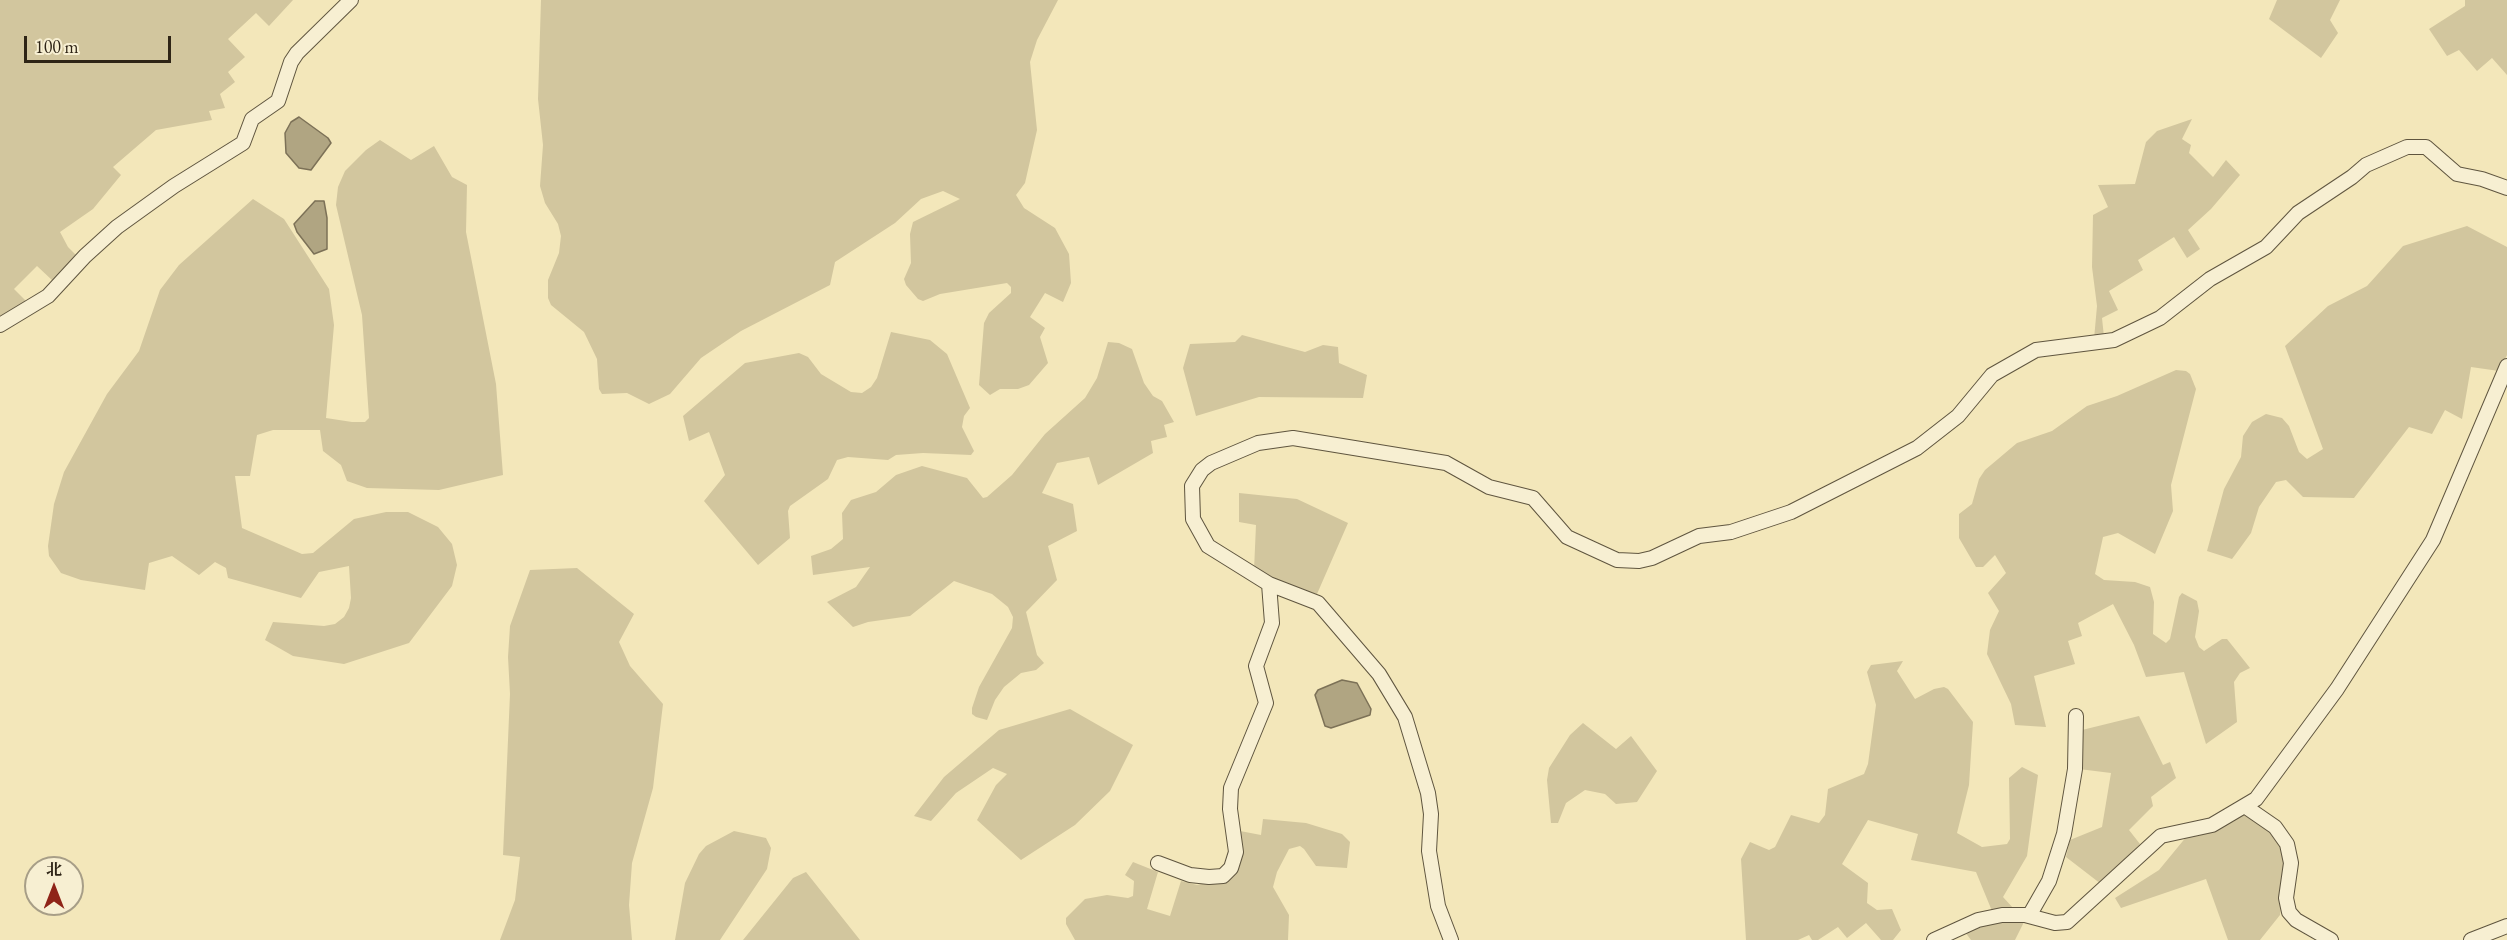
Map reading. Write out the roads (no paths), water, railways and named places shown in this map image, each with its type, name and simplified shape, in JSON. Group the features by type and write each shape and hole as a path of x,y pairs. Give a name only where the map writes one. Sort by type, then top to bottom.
{"street":[{"path":"0,325 48,296 85,256 117,227 174,186 243,143 252,119 278,101 291,62 297,53 351,0"},
{"path":"1451,940 1438,906 1429,851 1431,814 1428,793 1405,717 1379,674 1318,603 1269,584 1208,546 1193,519 1192,486 1202,470 1214,462 1258,443 1293,438 1446,464 1489,487 1533,498 1567,537 1617,560 1639,561 1652,558 1699,536 1731,531 1791,512 1812,499 1850,483 1869,470 1917,448 1958,416 1992,375 2036,350 2114,340 2160,318 2210,279 2266,247 2298,213 2366,165 2407,147 2426,147 2457,174 2482,179 2507,188"},
{"path":"1934,940 1986,917 2029,916 2055,922 2070,920 2161,836 2212,825 2246,807 2266,788 2337,689 2433,540 2507,366"},
{"path":"1158,863 1209,878 1222,876 1231,868 1236,852 1230,809 1232,788 1266,703 1256,666 1272,623 1269,584"},
{"path":"2029,916 2049,880 2063,840 2075,769 2076,716"},
{"path":"2246,807 2275,827 2287,844 2291,863 2286,898 2289,912 2296,920 2331,940"},
{"path":"2471,940 2507,926"}]}
